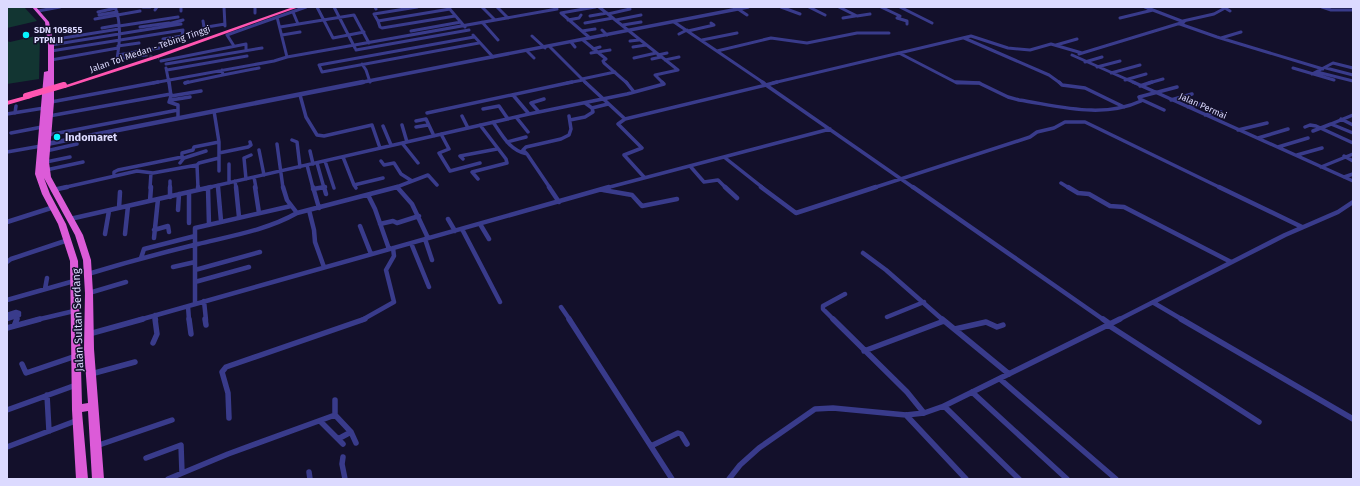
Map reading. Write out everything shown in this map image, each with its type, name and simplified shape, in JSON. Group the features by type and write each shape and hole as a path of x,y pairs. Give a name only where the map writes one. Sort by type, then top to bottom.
{"highway":[{"name":"Jalan Sultan Serdang","path":"30,7 42,18 46,26 51,102 46,144 46,166 48,179 82,243 87,260 91,374 98,479"},
{"name":"Jalan Tol Medan - Tebing Tinggi","path":"7,102 159,56 297,7"},
{"name":"Jalan Sultan Serdang","path":"36,9 47,22 51,42 51,60 42,127 46,144 39,168 46,194 54,207 68,240 74,261 76,385 82,479"},
{"name":"Jalan Tol Medan - Tebing Tinggi","path":"64,86 292,9"},
{"path":"78,415 93,405"}],"street":[{"path":"36,9 60,7"},
{"path":"111,7 116,10 119,26 117,59 145,55"},
{"path":"143,7 150,7"},
{"path":"206,27 225,25 224,7"},
{"path":"255,7 255,13"},
{"path":"234,46 227,35 277,17 292,9 306,7"},
{"path":"318,7 333,38 364,32"},
{"path":"334,7 360,57 370,82"},
{"path":"417,7 374,14 382,28 455,16"},
{"path":"482,7 495,20"},
{"path":"497,7 508,18"},
{"path":"561,13 595,7"},
{"path":"70,219 493,122 634,92 664,84 655,75 678,70 669,63 665,62 600,7"},
{"path":"7,152 280,98 545,48 628,30 748,7"},
{"path":"781,7 800,14"},
{"path":"809,7 825,14"},
{"path":"838,7 857,16"},
{"path":"881,7 900,16 897,18 907,21 907,24"},
{"path":"900,7 932,23"},
{"path":"1145,7 1181,23 1221,38 1353,75"},
{"path":"1322,7 1333,10 1345,8 1352,10"},
{"path":"378,21 449,8 492,58"},
{"path":"51,102 556,8 590,38"},
{"path":"644,177 624,155 642,148 618,124 625,119 962,37 975,36 997,46 1018,49 1032,49 1048,44 1056,45 1082,53 1094,50 1098,47 1214,14 1225,8 1230,11"},
{"path":"292,9 298,24"},
{"path":"585,23 630,9"},
{"path":"738,9 747,15"},
{"path":"95,19 116,10"},
{"path":"98,13 116,10 140,11"},
{"path":"1120,18 1153,10"},
{"path":"843,18 870,14"},
{"path":"568,20 579,18 581,15"},
{"path":"590,16 641,15"},
{"path":"280,27 339,17 355,16 370,43"},
{"path":"102,28 178,17"},
{"path":"277,17 287,57"},
{"path":"51,42 148,18"},
{"path":"51,42 118,34 183,20"},
{"path":"203,21 204,27 206,27 205,31"},
{"path":"411,31 461,22"},
{"path":"482,22 498,40"},
{"path":"622,25 641,22"},
{"path":"674,22 717,50 1049,280 1109,324 1259,422"},
{"path":"678,34 687,30 714,25 712,23"},
{"path":"140,27 181,24"},
{"path":"582,32 595,29"},
{"path":"51,60 183,30 181,39 176,40"},
{"path":"356,50 469,30"},
{"path":"602,30 607,35"},
{"path":"282,35 300,32"},
{"path":"1221,38 1241,32"},
{"path":"702,40 737,33"},
{"path":"717,50 770,38 807,43 857,33 889,33"},
{"path":"82,35 81,37 85,38"},
{"path":"85,38 94,35"},
{"path":"163,38 182,36"},
{"path":"532,36 545,48"},
{"path":"474,37 319,65 322,72 480,43"},
{"path":"962,37 1049,76 1060,84 1085,88 1124,106"},
{"path":"630,40 638,39"},
{"path":"1056,45 1077,39"},
{"path":"583,40 606,59 603,61 634,92"},
{"path":"51,51 138,41"},
{"path":"571,42 575,46"},
{"path":"160,59 207,53 246,44 242,50"},
{"path":"633,47 646,45"},
{"path":"550,47 602,99 625,119"},
{"path":"593,49 600,47"},
{"path":"118,55 159,48"},
{"path":"160,59 162,63 166,64 242,50 262,48"},
{"path":"591,53 610,50"},
{"path":"1254,53 1260,50"},
{"path":"527,51 534,58"},
{"path":"160,59 192,52"},
{"path":"634,58 667,53"},
{"path":"899,53 956,83 979,83 1008,97 1019,100 1096,112 1138,103 1141,101 1138,98 1177,87"},
{"name":"Jalan Permai","path":"1082,53 1072,55 1353,181"},
{"path":"652,59 658,55"},
{"path":"167,70 247,56"},
{"path":"665,62 679,57"},
{"path":"1085,62 1102,57"},
{"path":"1097,67 1120,61"},
{"path":"166,64 171,97 169,103 178,105 178,118"},
{"path":"1312,74 1333,64 1353,68"},
{"path":"1111,73 1140,65"},
{"path":"185,83 259,68"},
{"path":"1293,68 1334,80"},
{"path":"222,70 223,75"},
{"path":"416,121 426,116 615,72"},
{"path":"1317,72 1353,81"},
{"path":"1125,80 1146,74"},
{"path":"1140,86 1163,80"},
{"path":"49,116 201,91"},
{"path":"1170,100 1192,94"},
{"path":"300,95 306,117 317,135 324,136 372,125 380,148"},
{"path":"513,95 529,114"},
{"path":"171,97 190,97"},
{"path":"539,112 531,103 544,99"},
{"path":"1140,99 1164,110"},
{"path":"585,102 592,108"},
{"path":"592,108 608,104"},
{"path":"1188,108 1201,104"},
{"path":"15,113 16,106"},
{"path":"483,109 498,106 508,119"},
{"path":"7,114 44,108"},
{"path":"559,202 537,166 523,150 526,147 561,139 569,135 571,129 570,118 589,115 593,112 592,108"},
{"path":"46,144 178,110"},
{"path":"214,111 219,142 219,171"},
{"path":"1205,115 1221,112"},
{"path":"1313,131 1353,115"},
{"path":"426,116 428,125 434,136"},
{"path":"462,116 468,128"},
{"path":"516,117 528,132"},
{"path":"1341,120 1353,125"},
{"path":"493,122 507,142 516,151 527,154"},
{"path":"724,157 794,213 1030,137 1037,132 1054,128 1064,122 1085,122 1302,227"},
{"path":"1238,130 1267,123"},
{"path":"1331,124 1353,134"},
{"path":"402,125 407,142"},
{"path":"416,127 428,125"},
{"path":"472,172 506,164 506,161 480,125"},
{"path":"1305,127 1310,125 1321,128 1353,143"},
{"path":"383,126 391,146"},
{"path":"11,133 42,127"},
{"path":"89,334 644,177 830,129"},
{"path":"1258,138 1288,129"},
{"path":"441,134 449,148 439,153 449,170 480,163"},
{"path":"507,142 526,137"},
{"path":"1278,147 1308,138"},
{"path":"292,140 297,142 300,167"},
{"path":"180,163 183,158 182,153 193,150 194,147 219,142"},
{"path":"219,153 249,147 251,145 250,142"},
{"path":"402,143 418,163"},
{"path":"46,144 77,144"},
{"path":"277,144 286,200 297,213"},
{"path":"1297,155 1322,148"},
{"path":"462,160 460,156 462,155 497,149"},
{"path":"259,150 264,175"},
{"path":"114,175 114,172 118,170 183,158 206,151"},
{"path":"310,151 325,187 326,194"},
{"path":"246,179 244,158 251,155"},
{"path":"1321,166 1349,155 1353,161"},
{"path":"345,156 355,186 383,178"},
{"path":"46,166 70,158"},
{"path":"53,190 137,171 151,173 197,166 199,163 219,158"},
{"path":"325,161 334,188"},
{"path":"382,161 384,165 394,163 401,174 411,182"},
{"path":"46,166 82,162"},
{"path":"229,164 229,183"},
{"path":"307,165 319,208"},
{"path":"197,166 198,190"},
{"path":"468,166 478,179"},
{"path":"690,166 703,181 707,182 718,180 737,198"},
{"path":"150,201 151,173"},
{"path":"1344,177 1353,174"},
{"path":"88,274 141,258 268,226 283,221 297,213 397,187 428,175 437,185"},
{"path":"254,177 259,213"},
{"path":"170,181 170,197"},
{"path":"235,181 240,217"},
{"path":"1061,183 1078,193 1089,194 1110,206 1124,207 1231,262"},
{"path":"218,185 222,222"},
{"path":"313,189 325,187"},
{"path":"397,187 406,196 419,216 432,260"},
{"path":"208,188 209,225"},
{"path":"601,190 632,195 642,206 677,199"},
{"path":"119,208 120,192"},
{"path":"189,192 189,223"},
{"path":"178,210 179,194"},
{"path":"229,418 228,393 222,372 226,367 367,318 394,302 386,270 394,256 368,195"},
{"path":"154,238 158,200"},
{"path":"729,479 740,465 755,452 815,409 833,408 906,415 924,413 944,406 1154,303 1231,262 1302,227 1338,212 1353,202"},
{"path":"125,234 128,206"},
{"path":"196,304 194,245 195,228 291,206"},
{"path":"7,222 54,207"},
{"path":"309,210 314,230 315,242 324,267"},
{"path":"105,234 109,211"},
{"path":"380,224 393,221 397,222 419,216"},
{"path":"448,219 455,231"},
{"path":"480,224 489,239"},
{"path":"154,230 168,226 169,232"},
{"path":"360,226 371,254"},
{"path":"462,228 500,302"},
{"path":"141,258 144,249 195,236"},
{"path":"7,262 11,259 68,240"},
{"path":"411,243 429,286"},
{"path":"195,270 260,252"},
{"path":"863,254 886,270 944,321 1009,374"},
{"path":"173,268 195,262"},
{"path":"195,282 249,267"},
{"path":"45,289 47,278"},
{"path":"7,300 74,281"},
{"path":"89,294 126,282"},
{"path":"845,294 826,303 823,306 823,309 907,392 924,413"},
{"path":"204,301 206,325"},
{"path":"887,317 924,302"},
{"path":"1154,303 1353,419"},
{"path":"188,306 191,334"},
{"path":"561,307 581,335 672,479"},
{"path":"7,328 74,311"},
{"path":"7,315 16,312 19,313 19,315"},
{"path":"14,326 19,315"},
{"path":"7,319 19,315"},
{"path":"153,343 157,334 155,315"},
{"path":"864,351 944,321"},
{"path":"955,329 986,322 997,327 1003,325"},
{"path":"22,364 25,373 27,373 76,356"},
{"path":"91,374 135,362"},
{"path":"1000,378 1116,479"},
{"path":"7,410 76,385"},
{"path":"972,392 1067,479"},
{"path":"47,395 49,431"},
{"path":"335,400 336,415 351,432 356,443"},
{"path":"944,406 1019,479"},
{"path":"7,447 49,431 78,415"},
{"path":"168,479 228,454 321,422 336,415"},
{"path":"906,415 966,479"},
{"path":"96,446 172,420"},
{"path":"321,422 340,442 351,432"},
{"path":"651,446 678,433 681,434 688,444"},
{"path":"146,458 181,445 182,473"},
{"path":"343,457 342,464 345,479"}],"green space":[{"path":"7,7 24,7 37,21 7,28"},
{"path":"40,35 39,79 7,84 7,41 10,42"}],"tunnel":[{"path":"145,55 159,58"}],"place":[{"name":"SDN 105855 PTPN II","path":"26,35"},
{"name":"Indomaret","path":"57,137"}]}
